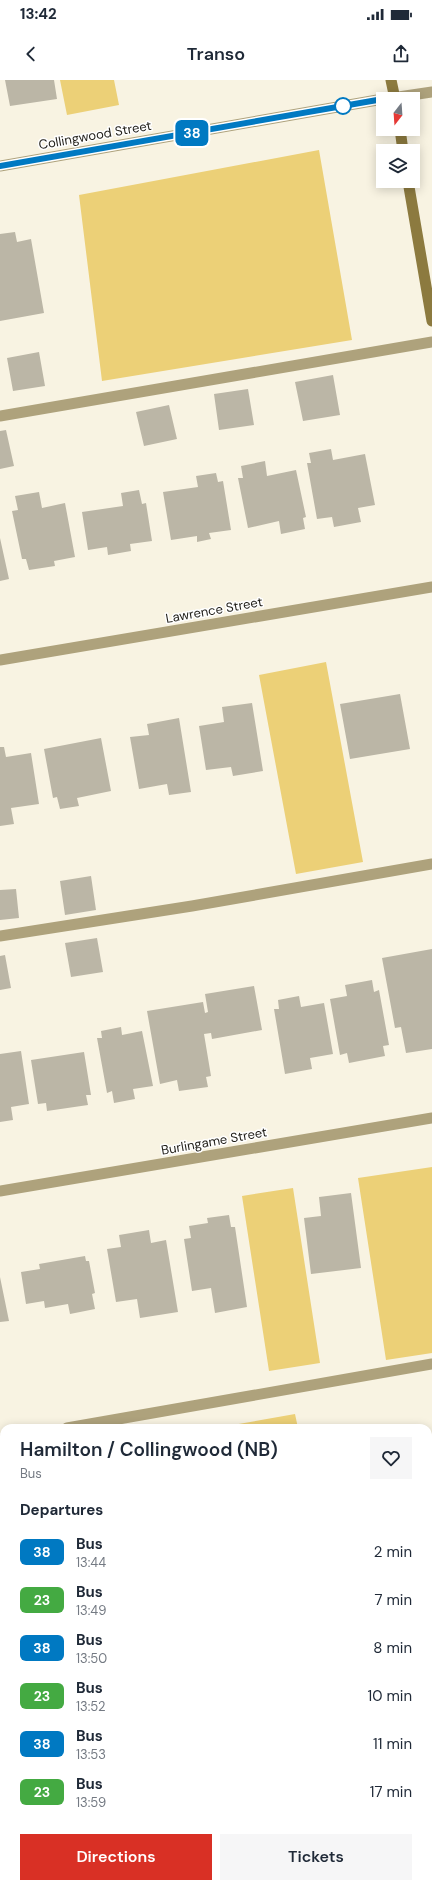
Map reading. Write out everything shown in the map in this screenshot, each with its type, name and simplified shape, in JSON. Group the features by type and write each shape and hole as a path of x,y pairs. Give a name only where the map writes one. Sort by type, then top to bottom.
{"main road":[{"path":"390,92 391,80"},
{"path":"409,188 432,321"}],"street":[{"name":"Collingwood Street","path":"420,94 432,92"},
{"name":"Collingwood Street","path":"0,166 376,101"},
{"path":"0,416 432,342"},
{"name":"Lawrence Street","path":"0,660 432,587"},
{"path":"0,936 192,906 432,864"},
{"name":"Burlingame Street","path":"0,1191 432,1118"},
{"path":"90,1424 432,1364"}],"shaded area":[{"path":"60,80 114,80 119,105 67,115"},
{"path":"319,150 352,340 102,381 79,195"},
{"path":"326,662 363,862 296,874 259,675"},
{"path":"432,1167 432,1353 386,1360 358,1178"},
{"path":"293,1188 320,1363 269,1371 242,1196"},
{"path":"295,1414 297,1424 238,1424"}],"building":[{"path":"5,80 54,80 57,99 10,106"},
{"path":"15,232 17,242 31,239 44,313 0,321 0,234"},
{"path":"39,352 45,386 13,391 7,358"},
{"path":"333,375 340,415 303,421 295,382"},
{"path":"248,389 254,425 219,430 214,394"},
{"path":"169,405 177,439 144,446 136,412"},
{"path":"6,430 14,466 0,469 0,431"},
{"path":"331,449 333,460 365,454 375,505 358,508 361,522 334,527 332,517 317,519 307,463 311,463 309,453"},
{"path":"265,461 267,476 296,470 306,517 303,518 305,529 281,534 279,521 248,528 238,478 243,478 241,466"},
{"path":"216,473 218,482 223,481 231,530 209,533 211,539 197,542 197,536 171,540 163,492 198,487 196,476"},
{"path":"139,490 142,504 146,503 152,541 130,544 131,551 108,555 107,547 88,550 82,512 123,506 121,493"},
{"path":"39,492 42,508 65,503 75,557 54,561 55,566 29,570 26,559 22,559 12,511 18,510 15,496"},
{"path":"0,538 9,579 0,581"},
{"path":"400,694 410,749 350,759 340,704"},
{"path":"252,703 263,771 233,776 231,767 206,770 199,726 224,722 222,707"},
{"path":"179,718 191,792 169,795 167,784 139,789 130,737 149,735 147,724"},
{"path":"101,738 111,791 77,798 79,806 60,809 57,797 53,798 44,749"},
{"path":"0,747 4,747 6,757 31,753 39,804 11,808 14,824 0,826"},
{"path":"91,876 96,910 65,915 60,881"},
{"path":"16,889 19,918 0,920 0,890"},
{"path":"97,938 103,972 71,977 65,943"},
{"path":"432,949 432,1049 406,1053 401,1027 395,1028 382,958"},
{"path":"5,955 11,988 0,990 0,956"},
{"path":"372,980 374,992 379,990 389,1045 383,1046 385,1056 349,1063 347,1053 340,1055 330,999 347,996 345,985"},
{"path":"254,986 262,1030 212,1039 211,1033 204,1034 211,1076 206,1077 208,1087 179,1091 177,1080 160,1084 147,1011 203,1002 205,1013 208,1012 205,994"},
{"path":"299,996 301,1007 324,1003 333,1054 310,1058 312,1069 285,1074 274,1009 279,1009 278,1000"},
{"path":"121,1027 122,1035 142,1031 153,1086 133,1089 135,1099 114,1103 112,1091 107,1093 97,1038 102,1038 101,1031"},
{"path":"21,1051 29,1104 11,1107 13,1120 0,1122 0,1054"},
{"path":"84,1052 91,1095 86,1095 88,1105 47,1111 46,1103 38,1104 31,1060"},
{"path":"351,1193 361,1268 311,1274 304,1218 321,1216 319,1197"},
{"path":"229,1215 231,1227 235,1227 247,1307 215,1313 211,1288 192,1291 184,1239 191,1238 189,1226 208,1223 207,1218"},
{"path":"149,1230 151,1243 166,1240 178,1312 140,1318 137,1299 116,1302 107,1249 121,1247 119,1235"},
{"path":"85,1256 86,1261 89,1261 95,1293 92,1294 95,1309 70,1314 68,1304 45,1308 44,1301 26,1304 21,1272 40,1269 39,1264"},
{"path":"0,1277 9,1321 0,1322"}],"bus line":[{"name":"38","path":"0,166 376,100"}]}
